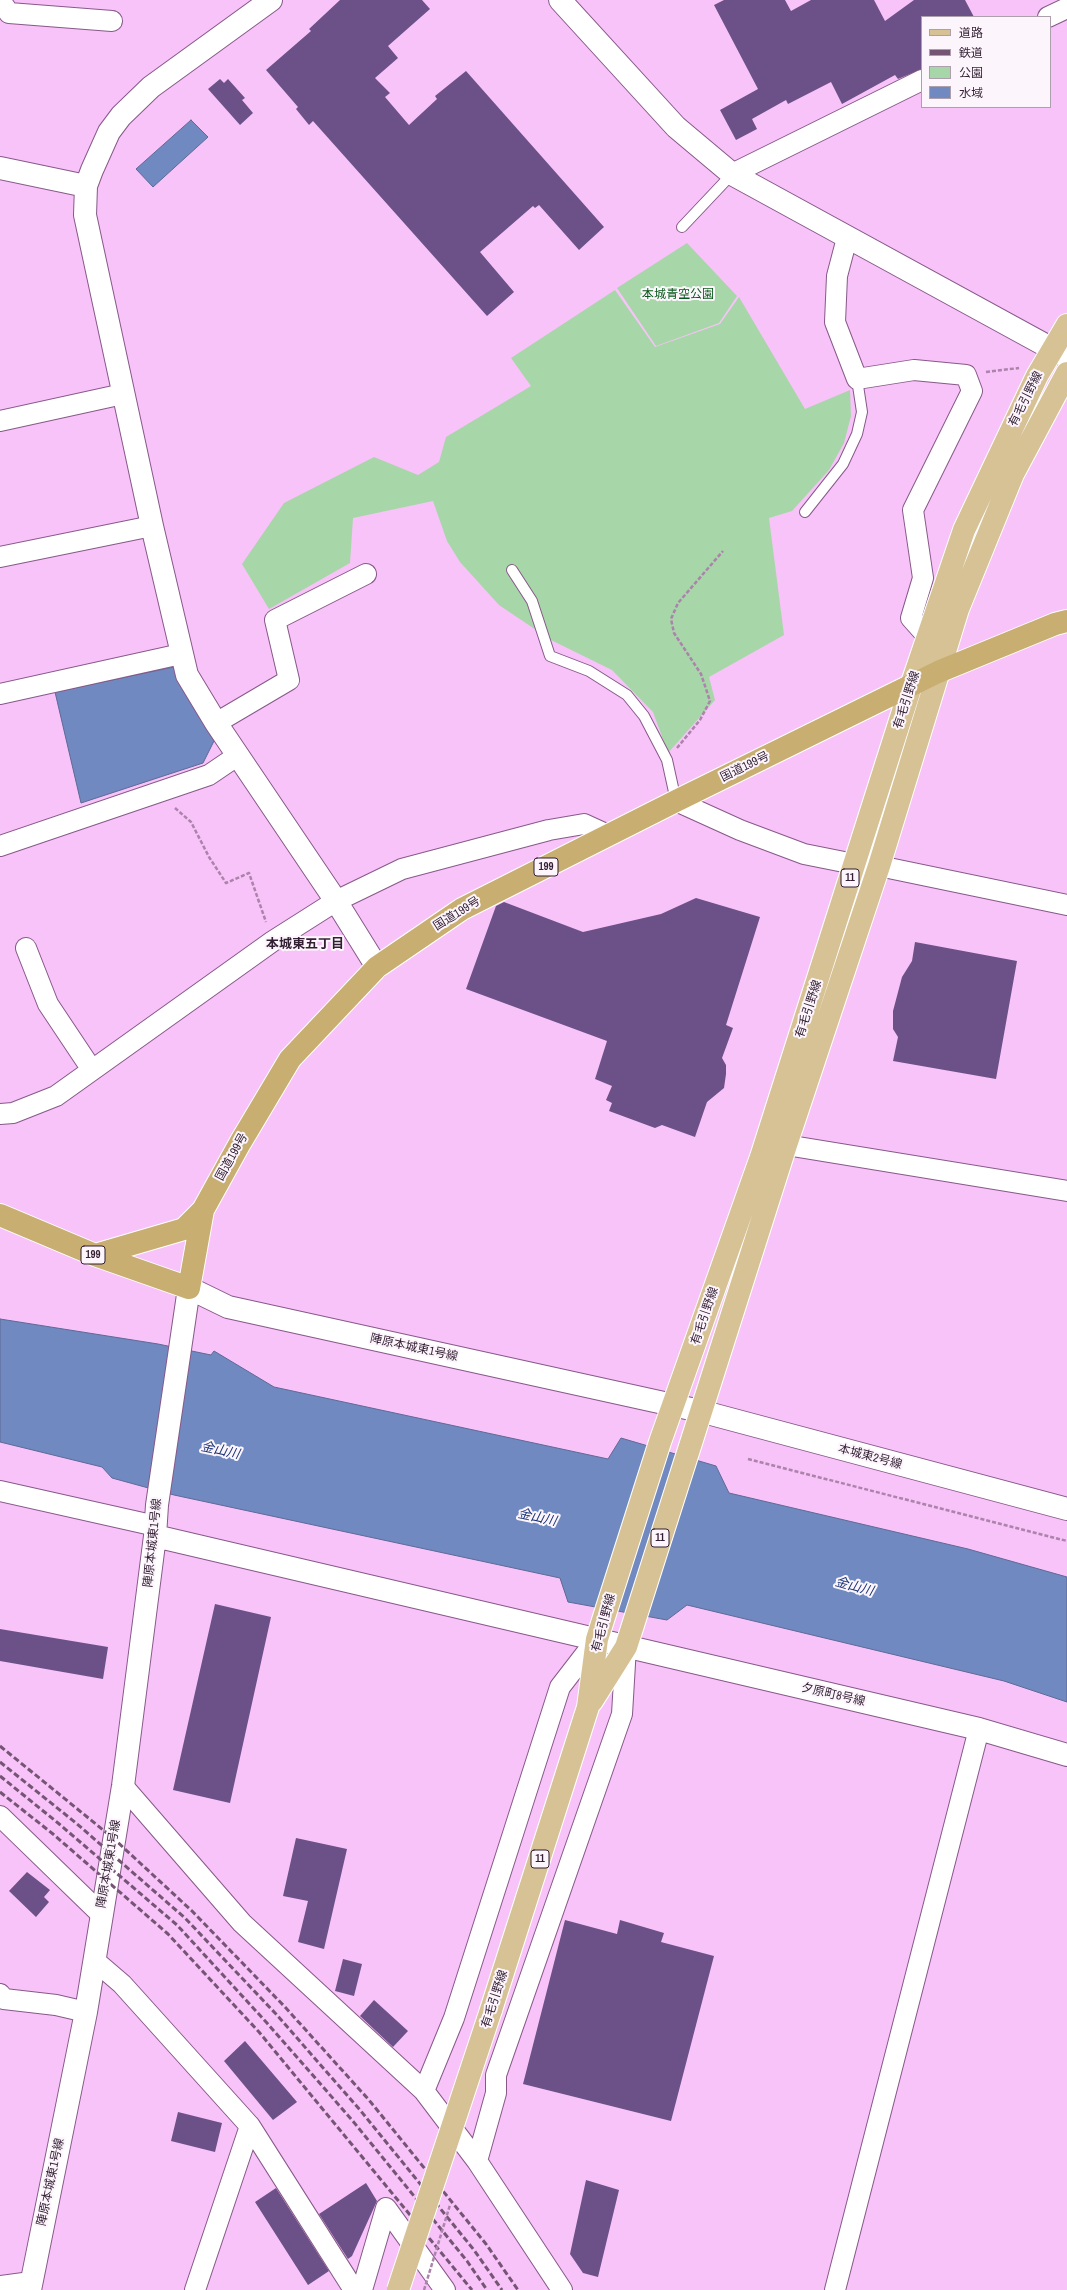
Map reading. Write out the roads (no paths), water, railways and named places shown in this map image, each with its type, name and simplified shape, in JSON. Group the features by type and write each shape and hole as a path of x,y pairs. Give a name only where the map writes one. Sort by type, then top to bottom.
{"highway":[{"name":"国道199号","path":"189,1288 203,1210 240,1143 290,1059 377,967 462,909 608,835 938,672 1055,624 1067,621"},
{"name":"199","path":"95,1256 184,1229 203,1210"},
{"name":"199","path":"0,1215 95,1256 189,1288"}],"main road":[{"name":"有毛引野線","path":"398,2290 491,2010 588,1707 600,1629 660,1442 761,1157 806,1021 911,686 964,530 1037,376 1060,353 1067,325"},
{"name":"有毛引野線","path":"588,1707 629,1637 786,1145 879,866 958,609 1013,474 1067,373"}],"street":[{"path":"0,0 10,13 112,21"},
{"path":"271,0 151,87 134,103 109,132 101,147 86,186 85,215 152,526 181,654 187,674 216,724 336,901 377,967"},
{"path":"560,0 676,127 732,174 1060,353"},
{"path":"1050,16 1067,8"},
{"path":"732,174 921,80"},
{"path":"0,168 86,186"},
{"path":"847,238 837,276 835,322 857,379 914,370 966,375 972,391 913,510 923,578 911,618 928,637"},
{"path":"0,421 123,394"},
{"path":"0,557 152,526"},
{"path":"216,724 289,680 275,620 366,574"},
{"path":"0,694 181,654"},
{"path":"0,846 209,775 237,756"},
{"path":"676,801 740,830 804,854 854,864 879,866 1067,904"},
{"path":"0,1114 13,1113 56,1096 273,941 336,901 402,869 549,830 584,824 608,835"},
{"path":"26,948 48,1004 92,1070"},
{"path":"786,1145 1067,1191"},
{"name":"陣原本城東1号線","path":"30,2286 86,2012 101,1914 124,1786 156,1523 189,1288 228,1307 674,1405"},
{"name":"本城東2号線","path":"674,1405 1067,1509"},
{"path":"0,1491 156,1523"},
{"name":"夕原町8号線","path":"156,1523 600,1629 979,1729 1067,1755"},
{"path":"424,2091 454,2018 560,1687 600,1629"},
{"path":"477,2161 496,2092 496,2075 622,1714 629,1637"},
{"path":"835,2290 979,1729"},
{"path":"124,1786 242,1923 424,2091 477,2161 562,2290"},
{"path":"0,1816 17,1830 101,1914"},
{"path":"94,1960 122,1984 250,2126 354,2290"},
{"path":"1,2000 56,2005 86,2012"},
{"path":"195,2290 250,2126"},
{"path":"362,2290 386,2208 435,2288"},
{"path":"0,2286 30,2286"}],"lane":[{"path":"682,227 732,174"},
{"path":"806,512 843,464 857,434 862,412 857,379"},
{"path":"512,570 532,601 550,656 588,671 627,695 644,716 667,760 676,801"}],"water":[{"path":"191,120 208,137 153,187 136,169"},
{"path":"174,667 184,691 214,741 203,763 81,803 55,692"},
{"name":"金山川","path":"0,1319 158,1344 211,1355 214,1351 274,1387 608,1459 621,1438 716,1466 729,1493 968,1549 1067,1577 1067,1702 1004,1681 687,1605 667,1620 568,1602 560,1578 174,1495 112,1478 102,1467 0,1442"}],"railway":[{"path":"0,1746 113,1838 192,1911 285,2007 369,2100 486,2244 518,2290"},
{"path":"0,1762 76,1823 185,1918 276,2014 360,2110 474,2250 502,2290"},
{"path":"0,1776 58,1823 177,1925 267,2023 352,2120 467,2261 487,2290"},
{"path":"0,1792 53,1834 168,1934 259,2032 472,2290"}],"district":[{"name":"本城東五丁目","path":"305,945"}],"park label":[{"name":"本城青空公園","path":"678,295"}]}
